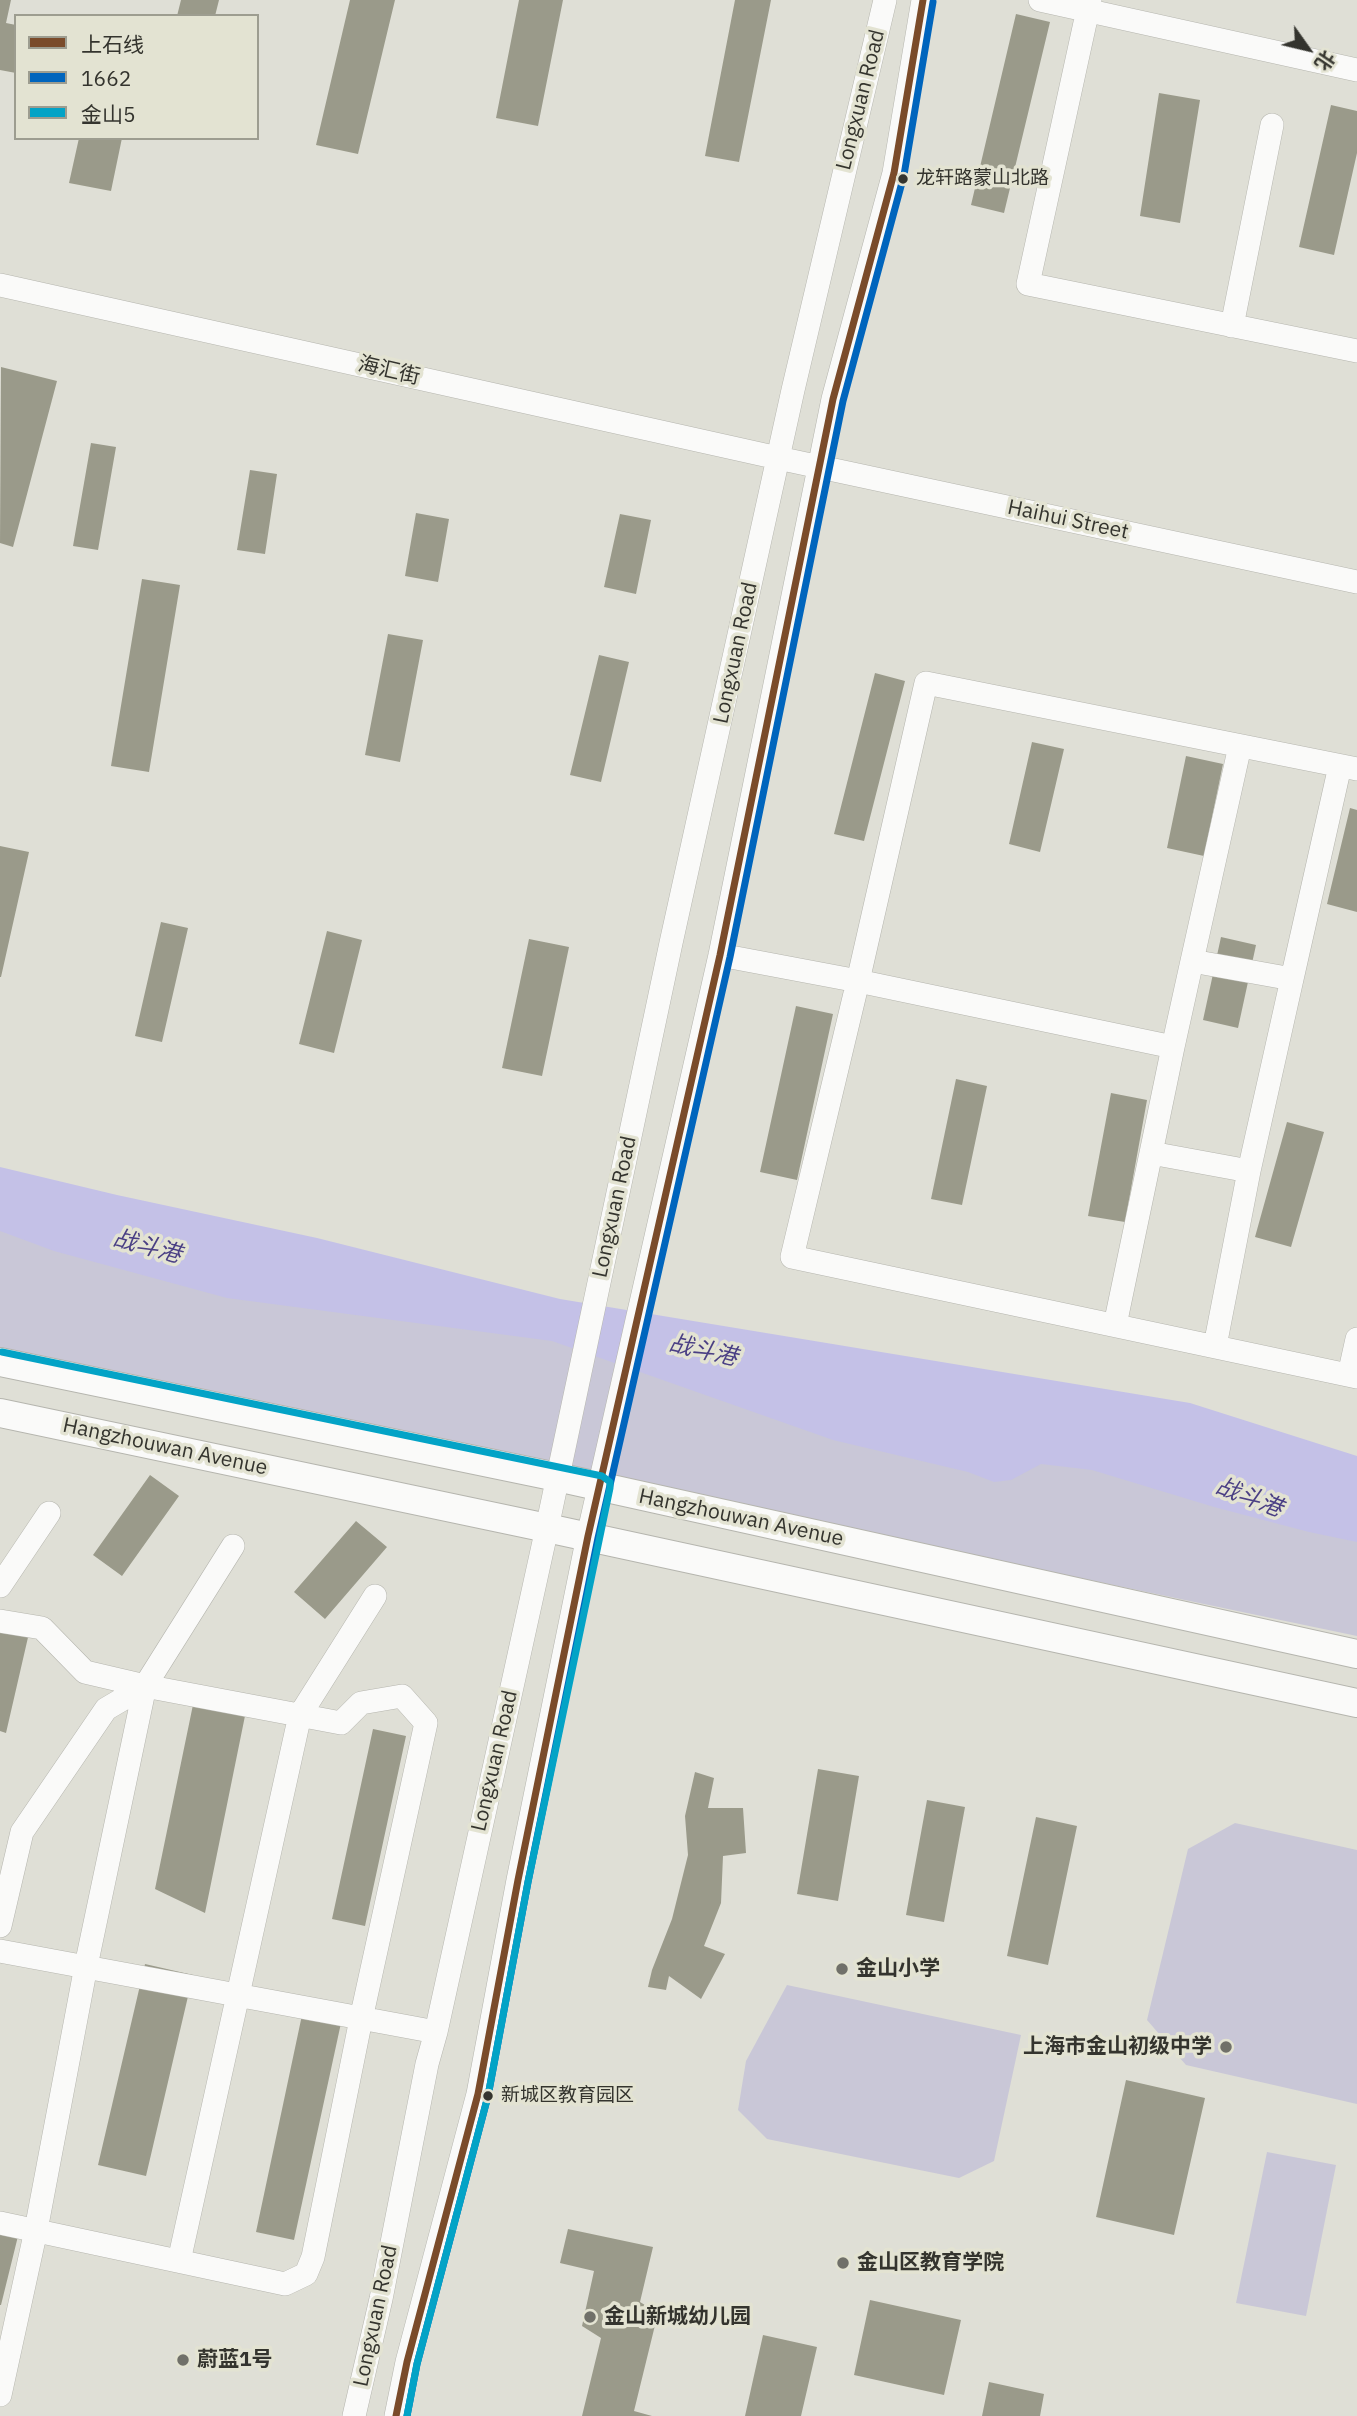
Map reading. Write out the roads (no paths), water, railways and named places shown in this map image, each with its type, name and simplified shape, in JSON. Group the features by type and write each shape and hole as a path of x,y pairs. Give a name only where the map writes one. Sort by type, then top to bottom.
{"main road":[{"name":"Hangzhouwan Avenue","path":"0,1362 600,1486 1357,1654"},
{"name":"Hangzhouwan Avenue","path":"0,1413 588,1536 1357,1703"}],"street":[{"name":"Longxuan Road","path":"354,2416 427,2064 547,1528 671,943 778,458 885,0"},
{"path":"396,2416 407,2362 478,2094 518,1880 588,1536 720,955 833,399 894,173 923,0"},
{"path":"1040,0 1089,5 1357,70"},
{"path":"1089,5 1028,284 1357,351"},
{"path":"1231,326 1272,125"},
{"name":"海汇街","path":"0,285 778,458"},
{"name":"Haihui Street","path":"778,458 1357,582"},
{"path":"1215,1346 1249,1171 1292,979 1348,768 926,683 792,1257 1353,1376 1357,1339"},
{"path":"1115,1325 1240,746"},
{"path":"720,955 1173,1047"},
{"path":"1192,961 1292,979"},
{"path":"1151,1153 1249,1171"},
{"path":"0,1586 50,1513"},
{"path":"0,2395 36,2230 86,1966 145,1686 233,1546"},
{"path":"179,2261 300,1715 374,1596"},
{"path":"0,1621 42,1628 85,1672 341,1723 361,1703 402,1696 426,1723 360,2019 313,2257 306,2274 285,2284 4,2221"},
{"path":"0,1926 22,1832 106,1709 145,1686"},
{"path":"0,1951 436,2032"}],"water":[{"name":"战斗港","path":"0,1167 317,1238 560,1299 1190,1403 1357,1456 1357,1542 1214,1507 1092,1470 1041,1464 1011,1480 994,1482 968,1472 833,1440 552,1341 227,1298 54,1251 0,1231"}],"place":[{"name":"龙轩路蒙山北路","path":"903,179"},
{"name":"金山小学","path":"842,1969"},
{"name":"上海市金山初级中学","path":"1226,2047"},
{"name":"新城区教育园区","path":"488,2096"},
{"name":"金山区教育学院","path":"843,2263"},
{"name":"金山新城幼儿园","path":"590,2317"},
{"name":"蔚蓝1号","path":"183,2360"}]}
